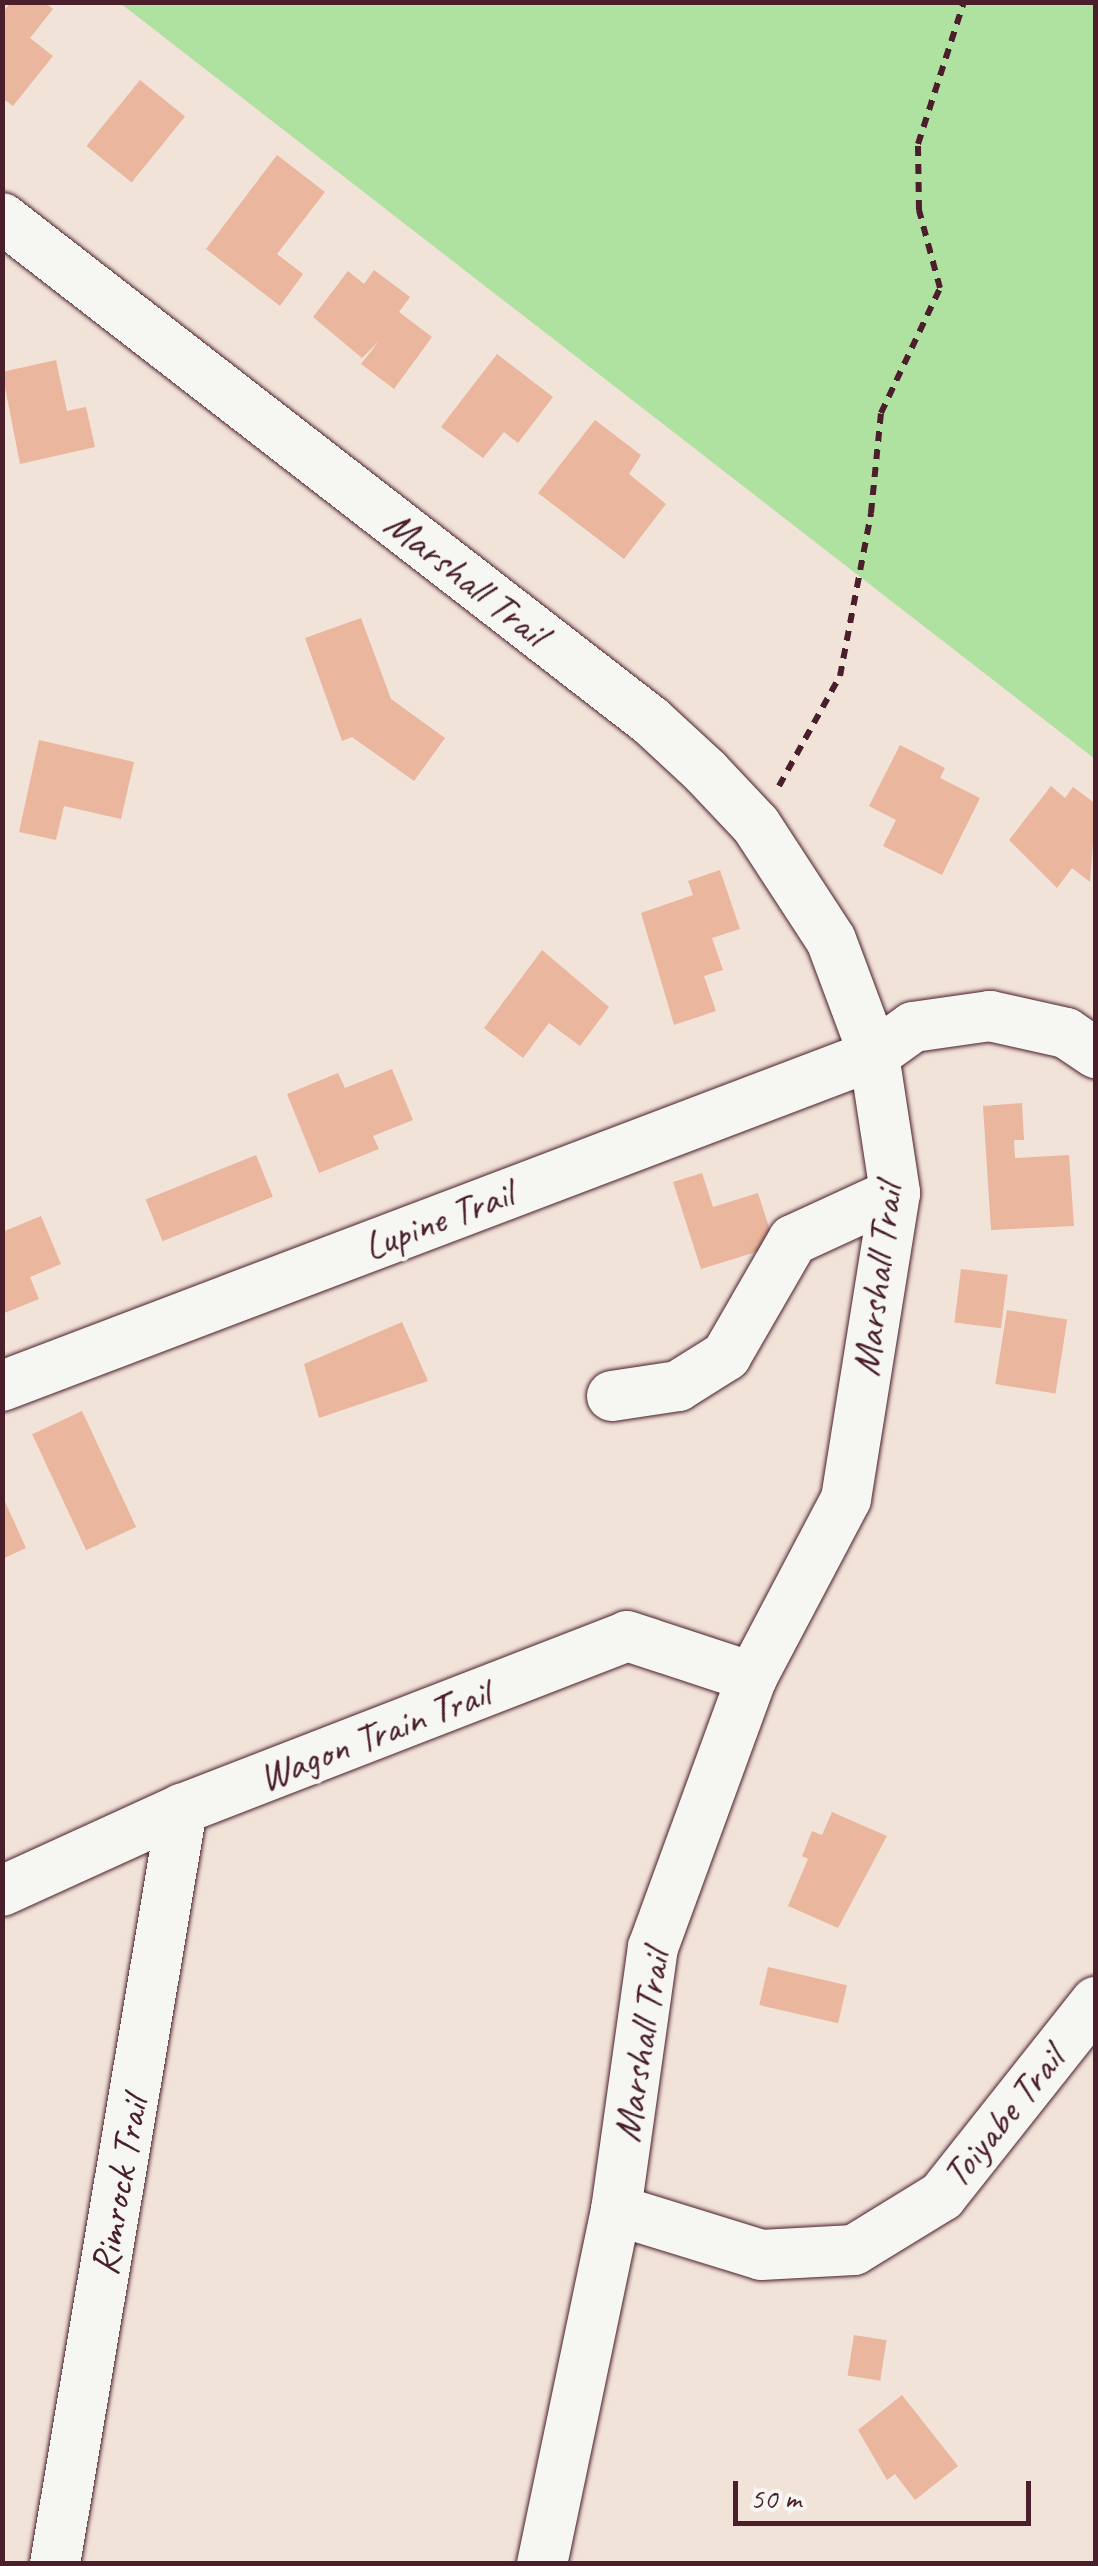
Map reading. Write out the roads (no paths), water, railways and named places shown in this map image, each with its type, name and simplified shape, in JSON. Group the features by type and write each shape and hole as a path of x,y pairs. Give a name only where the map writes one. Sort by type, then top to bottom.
{"street":[{"name":"Marshall Trail","path":"2,218 651,721 756,825 831,940 874,1054 895,1193 846,1499 752,1678 653,1948 616,2210 542,2564"},
{"path":"874,1054 913,1027 990,1016 1066,1033 1096,1053"},
{"name":"Lupine Trail","path":"2,1386 874,1054"},
{"path":"612,1396 678,1386 726,1356 792,1240 895,1193"},
{"name":"Wagon Train Trail","path":"2,1891 182,1809 627,1636 752,1678"},
{"name":"Rimrock Trail","path":"55,2564 182,1809"},
{"name":"Toiyabe Trail","path":"616,2210 761,2255 854,2250 942,2196 1096,2002"}]}
